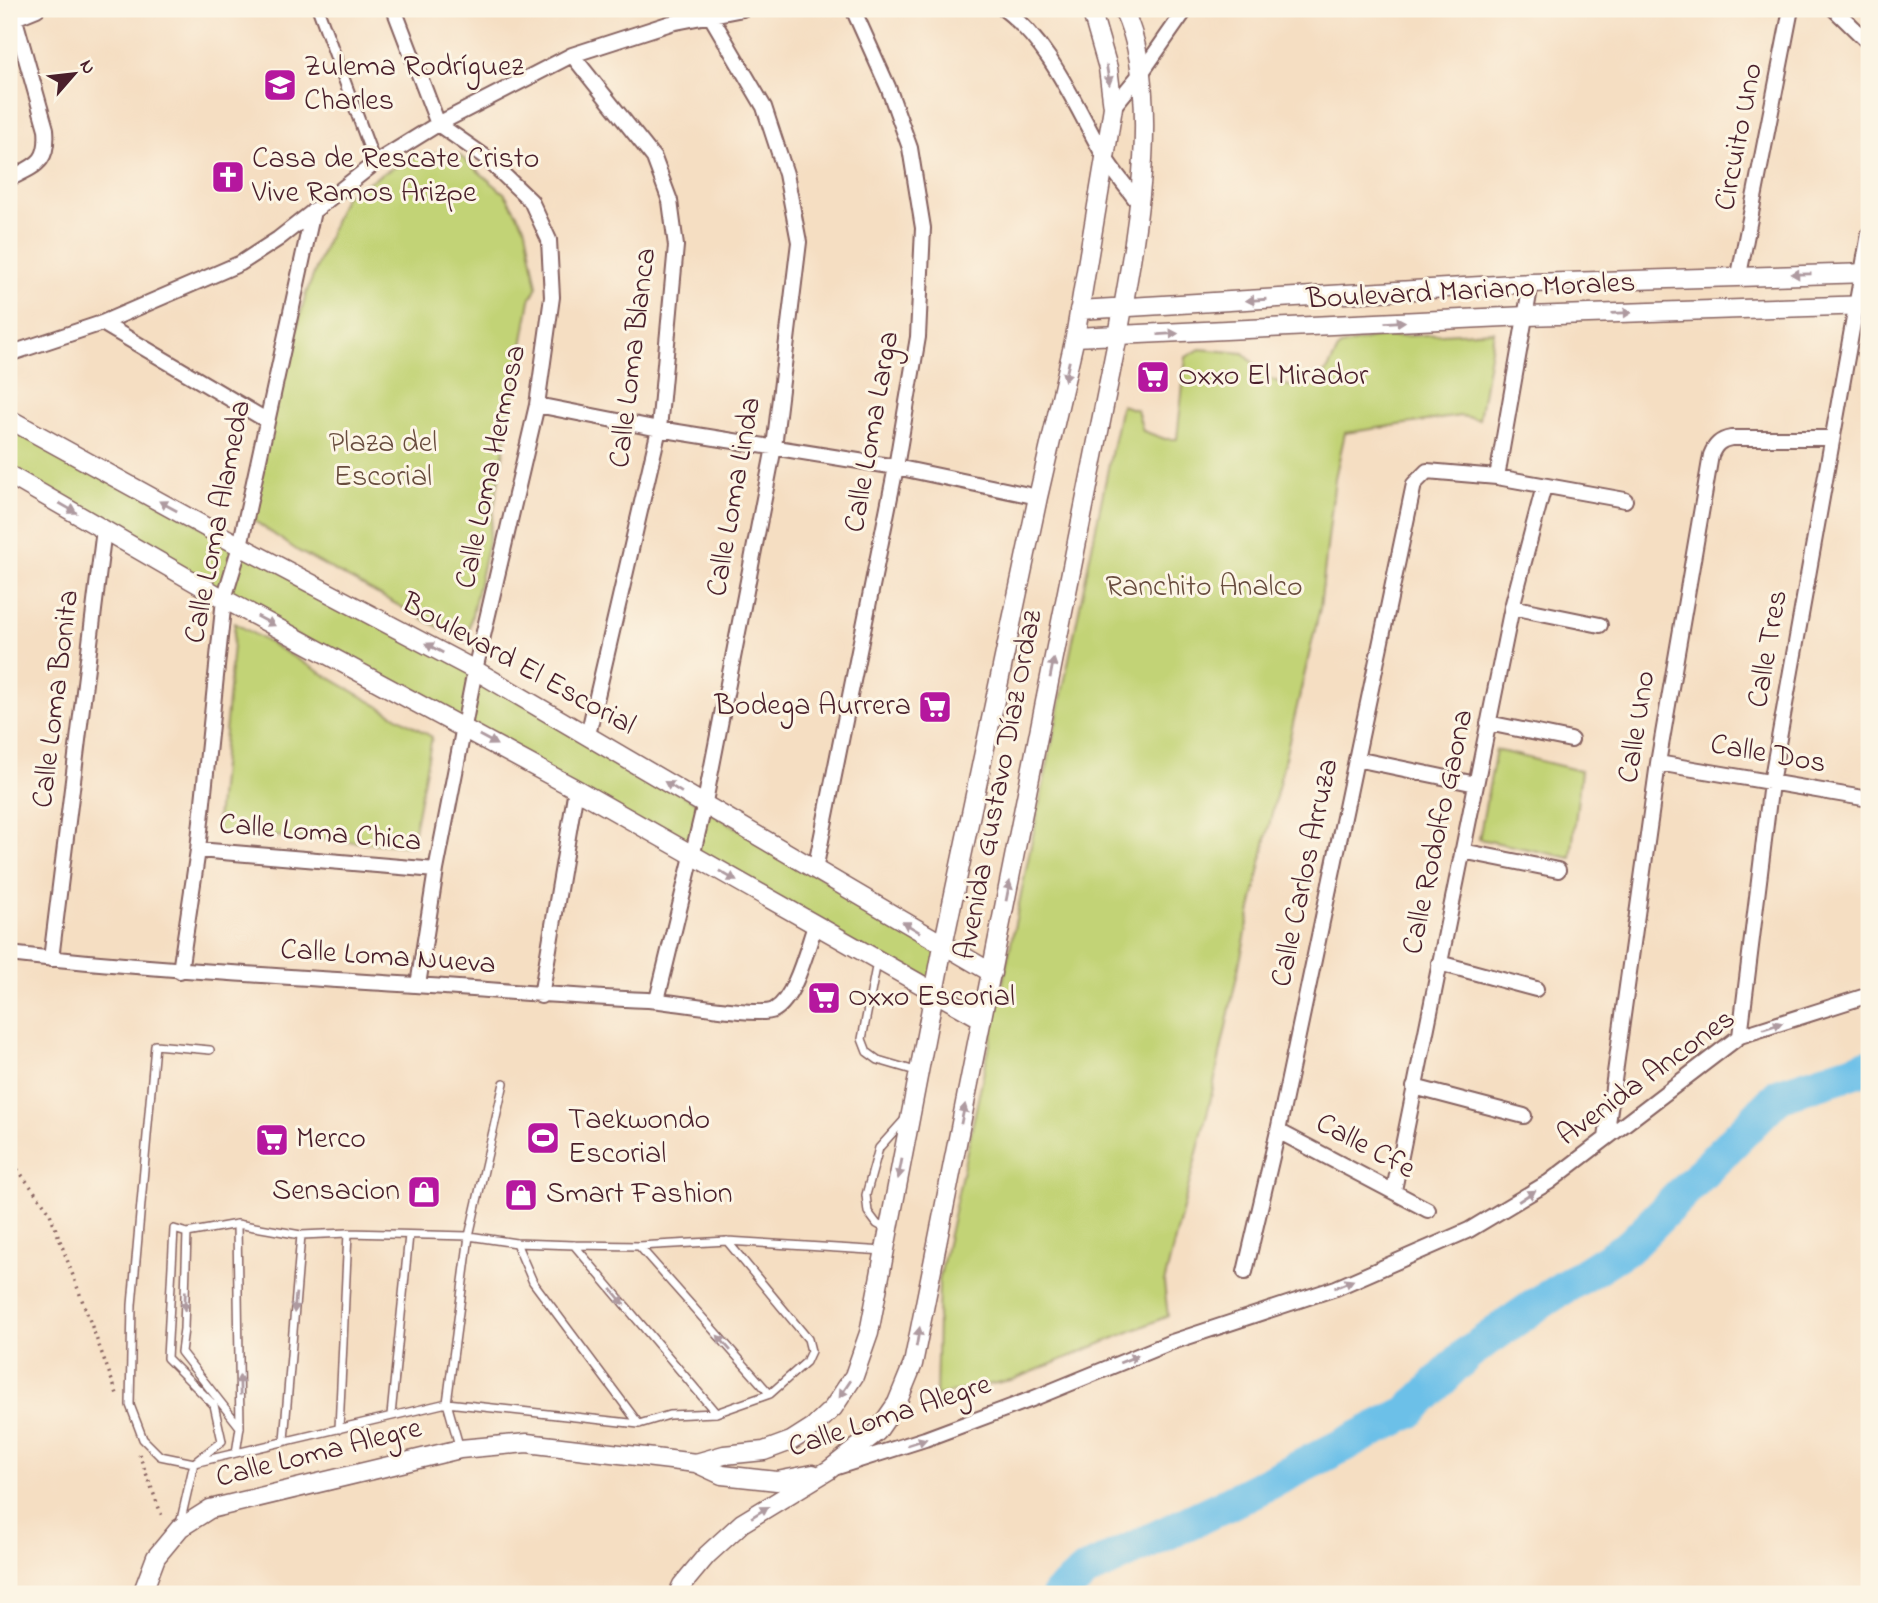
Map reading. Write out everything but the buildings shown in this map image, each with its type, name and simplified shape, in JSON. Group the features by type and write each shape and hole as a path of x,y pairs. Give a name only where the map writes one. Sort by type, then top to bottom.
{"street":[{"path":"9,179 36,165 45,156 46,129 13,13 37,9"},
{"path":"318,9 375,163"},
{"path":"394,9 438,124"},
{"path":"667,9 671,23"},
{"path":"9,354 102,323 241,264 278,239 375,163 438,124 572,55 671,23 743,9"},
{"name":"Calle Loma Larga","path":"815,870 896,467 918,337 923,228 910,148 888,87 853,9"},
{"path":"1004,9 1024,24 1064,80 1105,158 1139,204"},
{"name":"Avenida Gustavo Díaz Ordaz","path":"696,1462 724,1455 764,1451 813,1427 833,1408 854,1376 869,1334 933,993 1038,497 1075,337 1105,158 1113,107 1108,68 1091,9"},
{"name":"Avenida Gustavo Díaz Ordaz","path":"678,1594 682,1585 707,1555 742,1524 829,1470 877,1432 897,1403 913,1364 1123,309 1139,204 1144,128 1142,72 1124,9"},
{"path":"1113,107 1142,72 1186,9"},
{"name":"Circuito Uno","path":"1739,275 1791,9"},
{"path":"1834,9 1869,43"},
{"name":"Calle Loma Linda","path":"657,1000 705,807 774,447 799,242 786,174 764,107 710,15"},
{"name":"Calle Loma Blanca","path":"572,55 654,158 670,201 676,246 659,429 587,735"},
{"name":"Calle Loma Hermosa","path":"418,985 436,870 475,670 537,405 552,297 549,240 531,201 484,156 438,124"},
{"name":"Calle Loma Alameda","path":"180,971 198,850 224,599 240,546 313,211"},
{"path":"1866,273 1869,234"},
{"name":"Boulevard Mariano Morales","path":"1079,310 1531,283 1866,273"},
{"name":"Calle Tres","path":"1740,1036 1772,783 1832,438 1863,305 1866,273"},
{"path":"1531,283 1497,477 1625,500"},
{"name":"Boulevard Mariano Morales","path":"1075,337 1527,316 1863,305"},
{"path":"102,323 266,420"},
{"path":"537,405 659,429 896,467 1038,497"},
{"name":"Boulevard El Escorial","path":"9,419 240,546 475,670 992,973"},
{"name":"Calle Uno","path":"1606,1138 1658,763 1708,469 1715,446 1722,439 1731,438 1832,438"},
{"name":"Calle Carlos Arruza","path":"1245,1272 1278,1130 1414,484 1427,471 1497,477"},
{"path":"9,475 224,599 464,726 982,1019"},
{"name":"Calle Rodolfo Gaona","path":"1394,1190 1512,607 1544,486"},
{"name":"Calle Loma Bonita","path":"51,958 104,529"},
{"path":"1512,607 1600,625"},
{"path":"1488,723 1571,740"},
{"path":"1356,759 1476,783"},
{"name":"Calle Dos","path":"1658,763 1869,799"},
{"path":"541,996 576,789"},
{"name":"Calle Loma Chica","path":"198,850 436,870"},
{"path":"1462,852 1558,870"},
{"name":"Calle Loma Nueva","path":"9,954 180,971 418,985 541,996 657,1000 764,1013 781,1004 790,993 815,926"},
{"path":"1439,963 1536,989"},
{"name":"Avenida Ancones","path":"1469,1230 1549,1182 1740,1036 1869,995"},
{"path":"1414,1087 1524,1116"},
{"name":"Calle Cfe","path":"1278,1130 1428,1210"},
{"name":"Calle Loma Alegre","path":"142,1594 172,1526 210,1509 460,1449 527,1443 696,1462 722,1475 777,1481 829,1470 925,1440 1169,1343 1336,1288 1469,1230"}],"lane":[{"path":"877,961 862,1039 867,1052 878,1060 919,1072"},
{"path":"210,1050 155,1045 132,1305 130,1405 143,1439 160,1456 194,1463 447,1403 639,1424 669,1415 716,1413 769,1394 806,1362 811,1351 808,1339 727,1241"},
{"path":"460,1449 447,1403 469,1236 504,1083"},
{"path":"889,1231 877,1224 868,1212 866,1195 879,1148 911,1112"},
{"path":"236,1453 240,1427 237,1224"},
{"path":"172,1526 194,1463 222,1441 214,1405 167,1357 174,1229 187,1233 237,1224 301,1235 348,1233 469,1236 516,1243 639,1246 727,1241 885,1251"},
{"path":"187,1233 181,1352 240,1427"},
{"path":"339,1429 348,1233"},
{"path":"284,1440 301,1235"},
{"path":"391,1415 409,1235"},
{"path":"516,1243 533,1282 639,1424"},
{"path":"574,1245 716,1413"},
{"path":"639,1246 769,1394"}],"path":[{"path":"9,1158 49,1211 117,1394"},
{"path":"136,1446 172,1526"}],"green space":[{"name":"Plaza del Escorial","path":"424,153 458,154 505,194 526,229 537,286 530,300 488,542 466,642 298,551 246,515 306,294 344,197 385,172"},
{"name":"Ranchito Analco","path":"1494,331 1479,419 1460,416 1345,433 1335,478 1320,608 1266,839 1210,1102 1164,1283 1168,1316 1015,1379 936,1396 939,1281 1121,405 1137,410 1143,431 1165,439 1177,439 1186,357 1200,349 1243,353 1270,379 1289,386 1309,386 1327,371 1340,346 1372,338"},
{"path":"9,420 238,546 224,597 9,474"},
{"path":"240,547 473,671 463,724 226,598"},
{"path":"235,623 432,737 411,846 216,832"},
{"path":"476,672 703,807 691,854 466,726"},
{"path":"1496,750 1581,771 1571,858 1479,839"},
{"path":"705,809 939,947 933,990 694,853"}],"waterway":[{"path":"1059,1594 1085,1572 1409,1412 1468,1353 1536,1305 1631,1245 1779,1095 1869,1066"}],"place":[{"name":"Zulema Rodríguez Charles","path":"280,85"},
{"name":"Casa de Rescate Cristo Vive Ramos Arizpe","path":"228,177"},
{"name":"Oxxo El Mirador","path":"1153,377"},
{"name":"Bodega Aurrera","path":"935,707"},
{"name":"Oxxo Escorial","path":"824,998"},
{"name":"Taekwondo Escorial","path":"543,1138"},
{"name":"Merco","path":"272,1140"},
{"name":"Sensacion","path":"424,1192"},
{"name":"Smart Fashion","path":"521,1195"}]}
